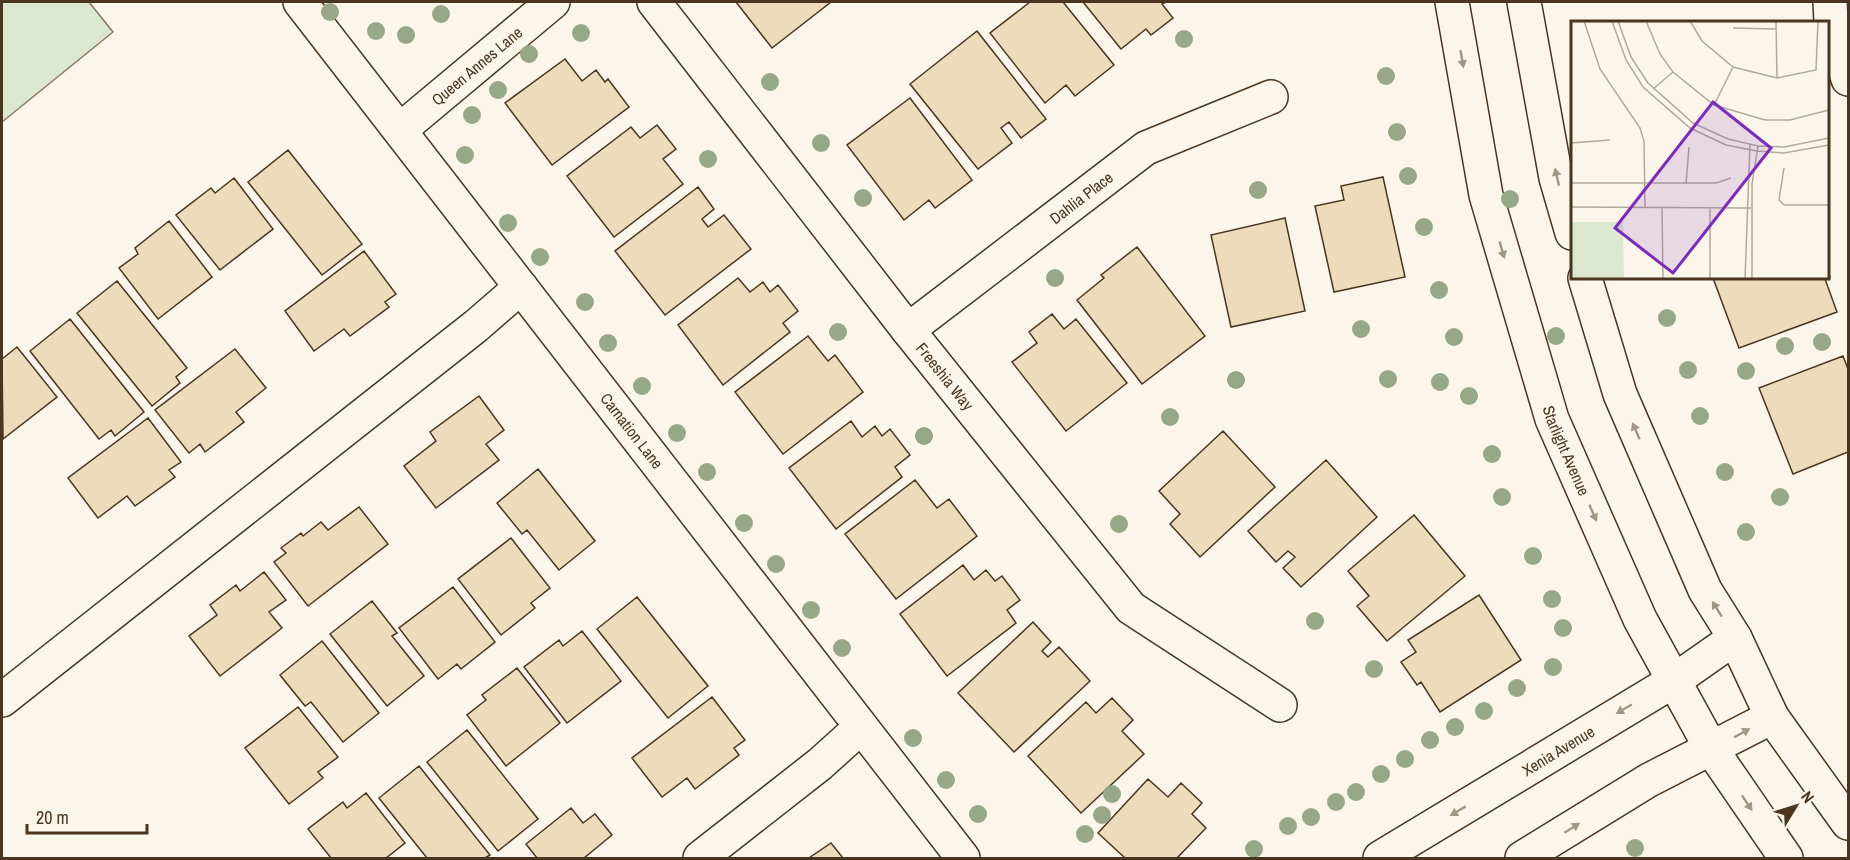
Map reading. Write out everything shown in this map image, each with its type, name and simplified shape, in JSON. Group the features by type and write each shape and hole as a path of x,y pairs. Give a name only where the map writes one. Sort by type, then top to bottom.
{"street":[{"name":"Carnation Lane","path":"300,2 963,858"},
{"name":"Queen Annes Lane","path":"400,130 553,2"},
{"name":"Freeshia Way","path":"654,2 909,330 1131,608 1280,705"},
{"name":"Starlight Avenue","path":"1452,2 1486,195 1552,419 1640,619 1712,750 1786,858"},
{"path":"1524,2 1556,178 1571,230"},
{"path":"1836,14 1848,79"},
{"name":"Dahlia Place","path":"909,330 1146,148 1271,97"},
{"path":"1585,279 1620,394 1705,590 1735,638 1772,717 1848,824"},
{"path":"2,700 467,333 521,287"},
{"name":"Xenia Avenue","path":"1380,858 1675,680 1735,638"},
{"path":"1522,858 1649,780 1712,750 1772,717"},
{"path":"699,858 820,764 861,727"}],"green space":[{"path":"2,2 89,2 113,32 2,122"}],"building":[{"path":"736,2 831,2 772,48"},
{"path":"1030,2 1063,2 1114,65 1075,96 1066,85 1045,103 990,33"},
{"path":"1083,2 1166,2 1162,4 1173,18 1151,35 1146,29 1121,49"},
{"path":"977,31 1046,119 1021,138 1009,122 1001,128 1012,143 978,169 910,84"},
{"path":"565,59 582,81 596,70 605,82 608,79 629,107 552,165 505,103"},
{"path":"910,98 972,180 935,208 929,200 904,220 847,145"},
{"path":"657,125 676,149 663,159 683,184 614,237 567,176 631,127 640,138"},
{"path":"288,150 362,244 322,275 248,182"},
{"path":"1383,177 1405,277 1334,292 1315,206 1344,200 1341,186"},
{"path":"234,178 273,229 220,270 176,215 211,188 215,193"},
{"path":"698,187 714,209 702,219 708,227 724,215 751,249 665,315 615,251"},
{"path":"1285,218 1305,311 1231,327 1211,235"},
{"path":"169,221 212,277 158,319 119,268 138,254 135,248"},
{"path":"1137,247 1205,336 1142,384 1077,300 1104,278 1101,275"},
{"path":"364,251 396,294 385,302 389,307 350,336 344,329 314,351 285,311"},
{"path":"738,278 750,292 763,282 770,292 778,285 798,311 783,323 790,332 723,385 678,325"},
{"path":"1713,279 1825,279 1837,312 1739,348"},
{"path":"117,281 187,368 176,377 180,383 152,406 77,313"},
{"path":"1052,314 1064,329 1076,319 1127,383 1066,431 1012,362 1037,343 1029,332"},
{"path":"70,319 144,412 115,436 111,430 99,439 30,351"},
{"path":"808,336 828,361 835,355 863,392 783,454 735,392"},
{"path":"17,347 57,397 3,439 2,359"},
{"path":"235,349 266,388 236,412 244,422 205,452 200,444 189,453 155,410"},
{"path":"1843,356 1848,369 1848,452 1793,474 1759,388"},
{"path":"479,396 504,430 486,444 499,460 436,508 404,466 436,441 430,432"},
{"path":"148,418 181,462 169,470 175,477 135,506 127,496 98,518 68,478"},
{"path":"851,421 862,437 875,426 882,436 890,429 910,455 895,467 902,477 836,529 789,468"},
{"path":"1223,431 1275,487 1200,557 1170,524 1180,514 1159,491"},
{"path":"1326,460 1377,517 1301,587 1283,568 1295,557 1288,551 1276,562 1248,531"},
{"path":"538,469 595,541 559,570 527,530 522,534 497,503"},
{"path":"915,480 937,508 949,499 977,536 896,599 845,534"},
{"path":"359,507 388,544 308,606 274,562 286,553 281,548 301,533 303,536 321,522 328,530"},
{"path":"1414,515 1465,576 1387,641 1357,606 1369,596 1348,571"},
{"path":"511,538 550,588 531,603 535,608 501,635 458,579"},
{"path":"963,565 974,580 986,570 995,581 1002,576 1020,600 1007,610 1016,623 947,676 900,614"},
{"path":"264,572 286,600 269,612 282,628 220,676 189,636 217,615 210,605 236,585 240,591"},
{"path":"453,587 495,642 461,669 457,664 438,679 399,628"},
{"path":"1479,595 1521,660 1440,712 1421,682 1417,685 1401,662 1416,652 1408,640"},
{"path":"637,597 708,686 668,718 597,629"},
{"path":"372,601 397,633 392,636 424,676 387,706 330,634"},
{"path":"1033,622 1051,642 1042,651 1048,657 1059,647 1090,681 1014,752 958,693"},
{"path":"582,631 621,681 567,723 524,667 559,640 563,646"},
{"path":"322,641 379,713 343,742 311,702 305,706 280,675"},
{"path":"517,668 560,723 506,766 467,715 486,700 482,695"},
{"path":"712,697 745,740 734,748 739,755 695,789 687,778 662,797 632,758"},
{"path":"1112,698 1133,720 1122,731 1144,754 1081,813 1028,756 1086,702 1096,713"},
{"path":"298,707 338,757 318,772 323,778 289,804 245,748"},
{"path":"467,730 538,819 498,851 427,762"},
{"path":"419,766 490,855 485,858 427,858 379,798"},
{"path":"1148,779 1168,797 1181,783 1202,803 1192,814 1206,828 1177,858 1125,858 1098,833"},
{"path":"366,793 405,843 386,858 331,858 308,829 343,802 347,808"},
{"path":"571,808 583,823 595,814 612,835 584,858 537,858 526,844"},
{"path":"831,843 843,858 809,858"}]}
